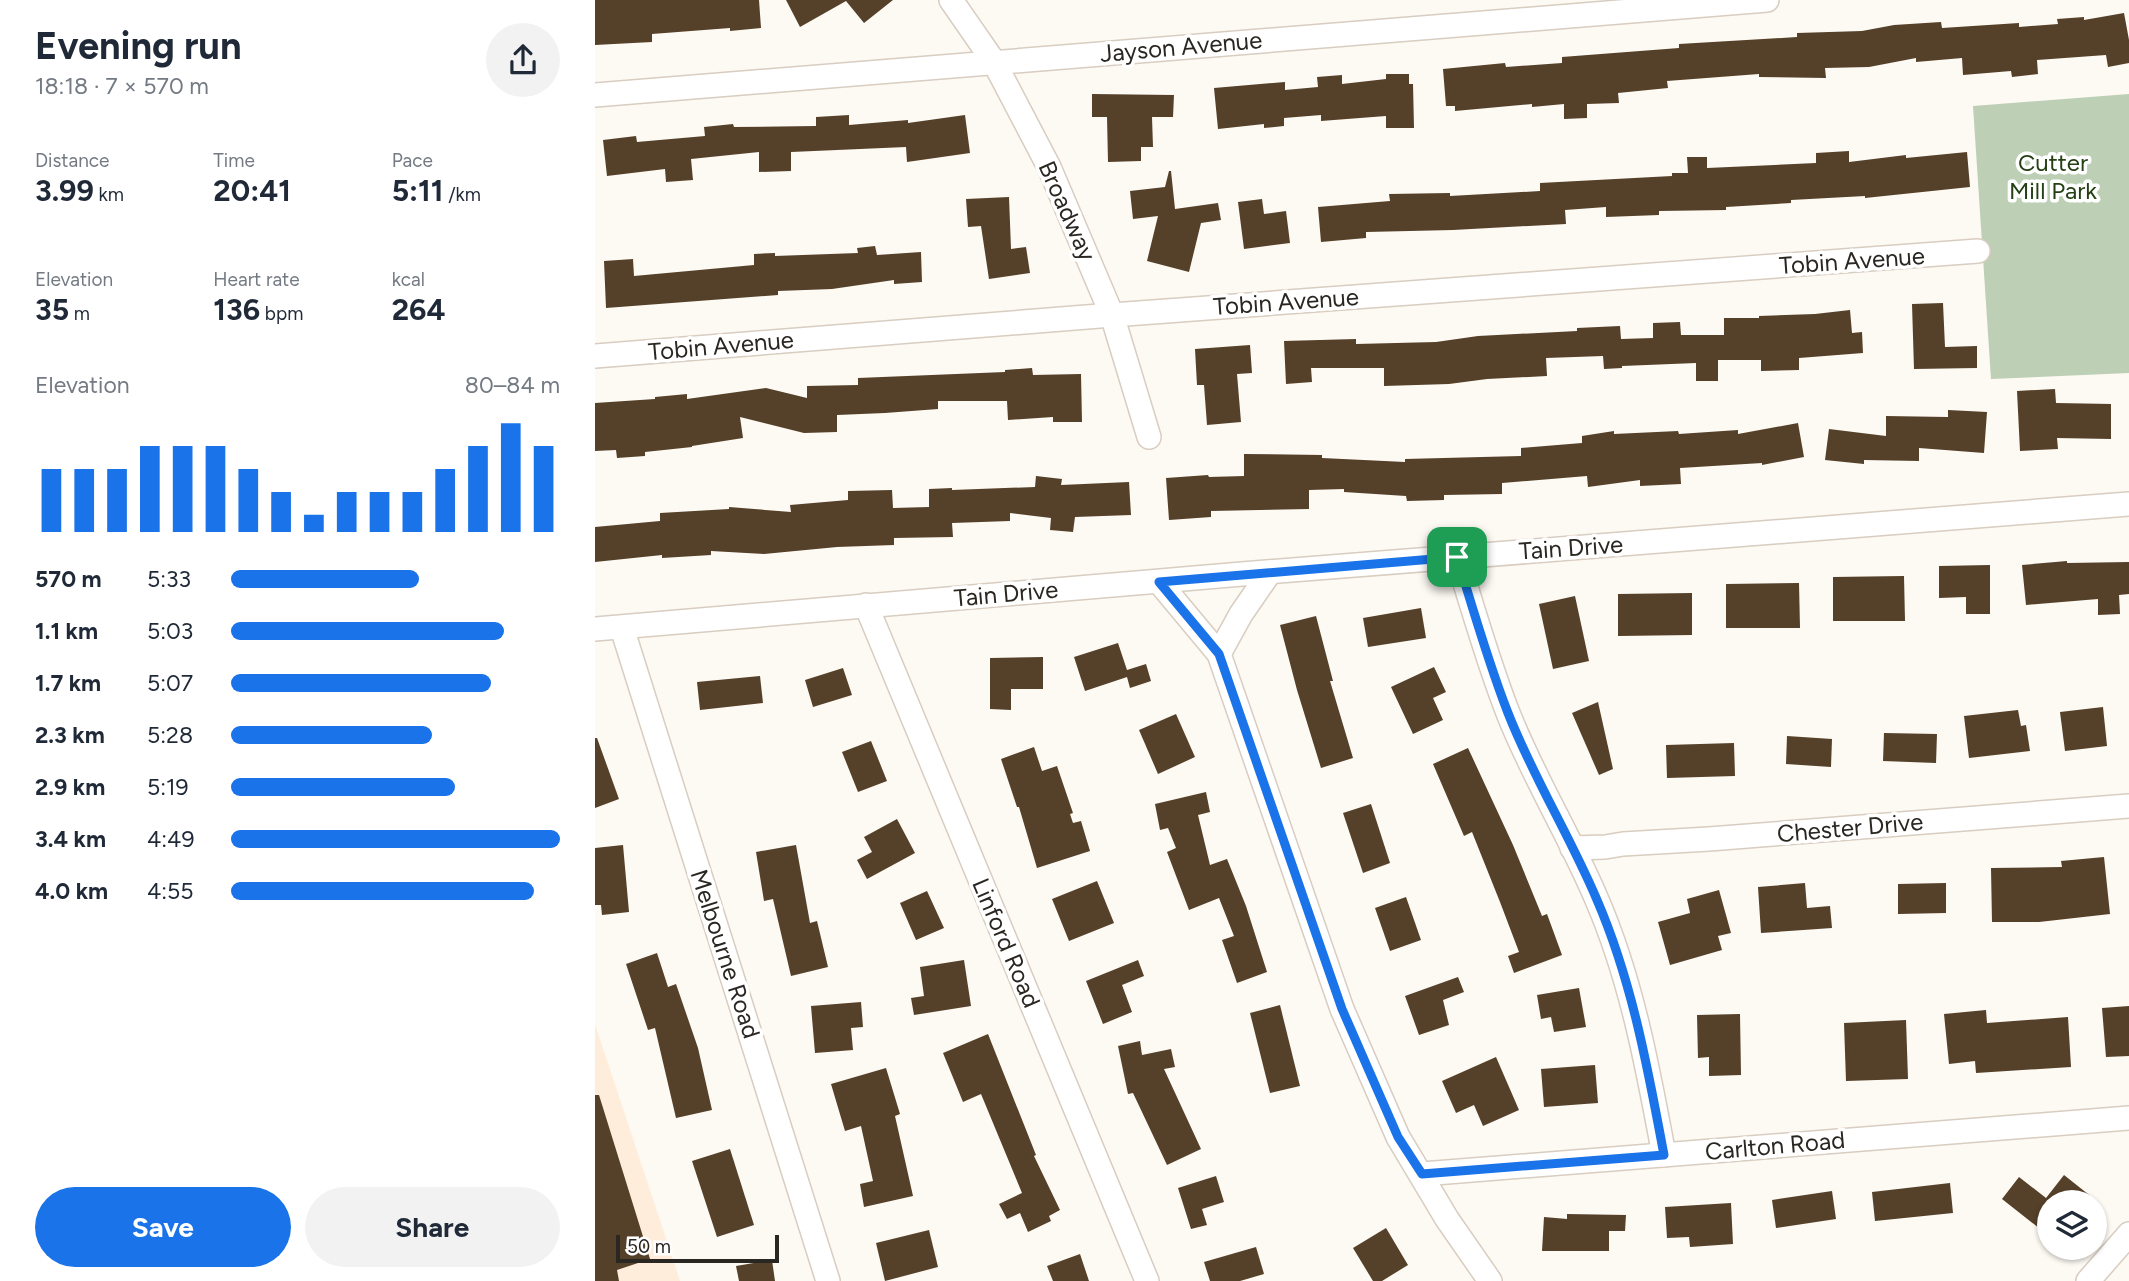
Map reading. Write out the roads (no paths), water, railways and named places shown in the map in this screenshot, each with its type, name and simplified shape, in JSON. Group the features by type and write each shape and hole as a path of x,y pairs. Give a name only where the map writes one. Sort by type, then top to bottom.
{"street":[{"name":"Broadway","path":"951,0 994,62 1049,167 1112,315 1149,437"},
{"name":"Jayson Avenue","path":"595,94 1767,0"},
{"name":"Tobin Avenue","path":"595,356 1978,251"},
{"name":"Tain Drive","path":"595,629 2129,504"},
{"path":"1457,557 1483,643 1509,715 1597,900 1628,985 1645,1055 1664,1155"},
{"path":"1219,654 1241,614 1270,572"},
{"path":"1159,582 1219,654 1342,1009 1398,1137 1447,1219 1490,1281"},
{"name":"Linford Road","path":"866,605 1147,1281"},
{"name":"Melbourne Road","path":"622,628 828,1281"},
{"name":"Chester Drive","path":"1572,848 2129,806"},
{"name":"Carlton Road","path":"1422,1174 2129,1118"},
{"path":"2088,1281 2129,1234"}],"park label":[{"name":"Cutter Mill Park","path":"2053,177"}]}
